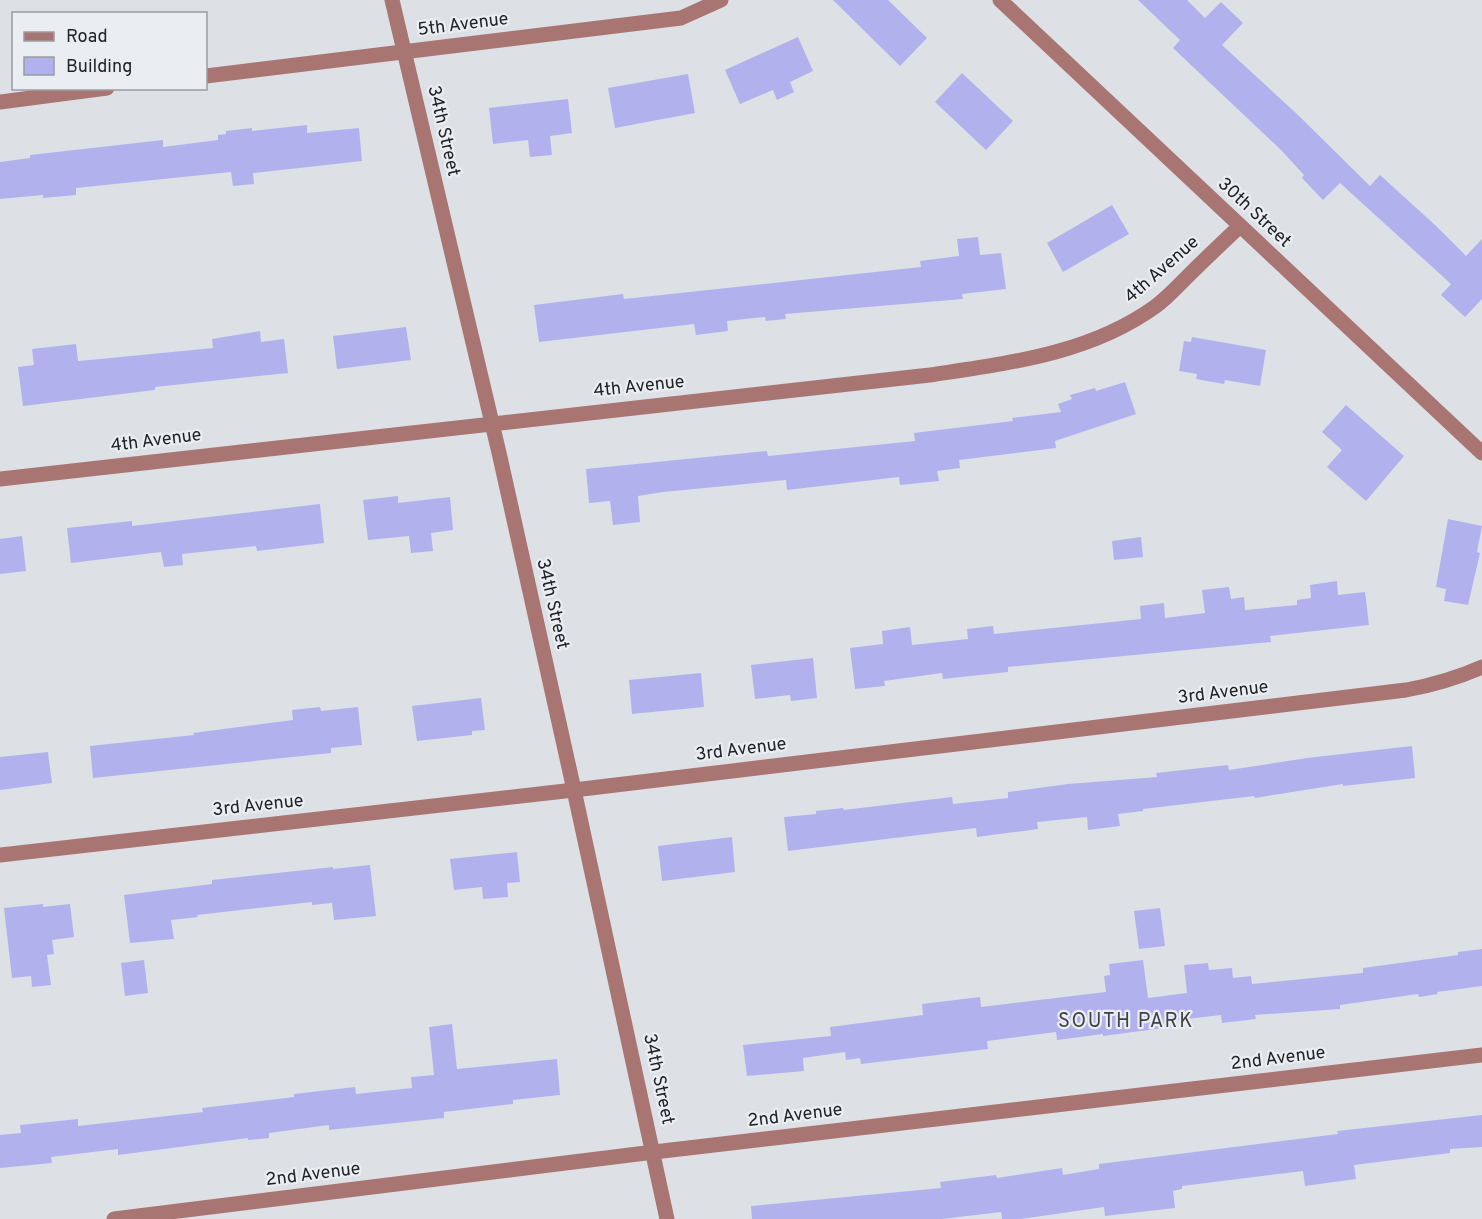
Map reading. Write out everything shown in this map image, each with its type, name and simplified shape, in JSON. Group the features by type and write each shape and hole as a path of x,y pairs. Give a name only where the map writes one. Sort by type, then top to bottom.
{"street":[{"name":"34th Street","path":"392,0 574,790 667,1219"},
{"name":"5th Avenue","path":"207,76 681,18 721,0"},
{"name":"30th Street","path":"1000,0 1482,453"},
{"path":"0,102 92,90"},
{"name":"4th Avenue","path":"0,479 930,375 1019,362 1106,336 1133,321 1159,304 1240,226"},
{"name":"3rd Avenue","path":"0,855 574,790 1406,690 1435,685 1482,666"},
{"name":"2nd Avenue","path":"114,1219 654,1152 1482,1055"}],"building":[{"path":"833,0 888,0 927,38 900,66"},
{"path":"1138,0 1187,0 1205,18 1221,2 1243,23 1222,45 1370,186 1380,175 1466,256 1482,239 1482,299 1465,317 1441,295 1451,284 1340,183 1323,200 1302,178 1304,175 1281,150 1173,48 1180,40"},
{"path":"798,37 813,71 790,82 794,92 777,100 773,90 740,104 725,70"},
{"path":"962,73 1013,121 986,150 935,102"},
{"path":"688,74 695,113 615,128 608,88"},
{"path":"568,99 572,133 550,136 552,155 530,157 528,140 493,144 489,108"},
{"path":"307,125 307,133 359,128 362,161 253,173 254,184 233,186 231,172 76,188 76,195 0,199 0,162 30,158 30,155 163,140 163,147 218,140 218,135 226,134 226,131 252,128 252,131"},
{"path":"1112,205 1129,234 1063,272 1047,243"},
{"path":"978,237 980,255 1001,253 1006,289 962,294 963,299 785,314 786,319 766,321 765,317 727,321 728,331 696,335 694,324 539,342 534,305 623,294 624,299 921,267 920,261 959,256 957,239"},
{"path":"406,327 411,360 337,369 333,336"},
{"path":"260,331 261,342 284,339 288,373 155,387 155,390 23,406 18,367 34,365 32,349 76,344 78,361 213,348 212,339"},
{"path":"1192,337 1266,350 1260,386 1225,380 1224,384 1196,379 1197,374 1179,371 1184,341 1191,342"},
{"path":"1125,382 1136,414 1055,441 1056,448 959,460 960,468 937,471 939,481 900,485 899,477 787,490 786,480 663,492 638,496 640,522 613,525 610,501 589,503 586,469 767,451 768,456 915,441 914,433 1013,421 1012,418 1061,412 1058,404 1072,399 1070,395 1095,388 1096,391"},
{"path":"1346,405 1404,456 1366,501 1327,467 1342,450 1322,432"},
{"path":"398,496 398,503 450,497 453,530 431,533 433,551 411,553 409,536 368,540 363,500"},
{"path":"320,504 324,543 257,551 256,546 182,554 183,565 164,567 161,552 71,563 67,528 132,521 132,526"},
{"path":"1448,519 1482,526 1477,552 1480,553 1468,605 1444,601 1446,589 1436,587"},
{"path":"22,536 26,571 0,574 0,539"},
{"path":"1141,537 1143,557 1114,560 1112,541"},
{"path":"1337,581 1338,595 1365,592 1369,625 1270,636 1271,642 1008,667 1008,672 943,679 942,673 884,681 885,686 855,689 850,648 883,644 882,631 910,627 912,645 968,639 967,629 993,626 994,634 1141,619 1140,606 1164,603 1165,618 1205,613 1202,590 1229,587 1231,599 1244,597 1245,610 1297,605 1297,600 1311,598 1310,585"},
{"path":"813,658 817,698 791,701 790,695 755,699 751,665"},
{"path":"701,673 704,707 632,714 629,680"},
{"path":"481,698 485,730 472,731 472,735 417,741 412,706"},
{"path":"320,707 321,711 358,707 362,745 331,748 331,753 93,778 90,746 194,735 193,733 293,720 292,710"},
{"path":"1412,746 1415,778 1343,786 1343,784 1255,798 1254,796 1143,809 1143,811 1118,814 1120,826 1088,830 1087,817 1037,822 1038,829 977,837 976,828 788,851 784,817 816,814 816,811 843,808 844,810 952,797 953,804 1008,798 1008,792 1068,784 1157,777 1156,773 1228,765 1229,770"},
{"path":"48,752 52,783 0,790 0,757"},
{"path":"732,837 735,872 662,881 658,846"},
{"path":"517,852 520,882 507,883 508,897 483,899 482,887 454,890 450,859"},
{"path":"370,865 376,916 334,920 332,903 312,905 312,902 171,920 174,939 130,943 124,895 212,884 212,880"},
{"path":"43,904 43,907 70,904 74,937 52,940 54,954 47,955 51,985 32,987 31,976 12,978 4,908"},
{"path":"1160,908 1165,946 1139,949 1134,911"},
{"path":"1482,949 1482,986 1437,992 1438,994 1419,997 1418,994 1340,1005 1340,1009 1255,1015 1256,1019 1222,1023 1221,1015 1170,1021 1171,1027 1103,1036 1103,1034 1057,1040 1056,1032 987,1041 988,1049 861,1064 860,1058 846,1060 845,1052 803,1058 804,1071 747,1076 743,1045 831,1036 830,1027 923,1015 922,1004 980,997 981,1007 1106,992 1104,976 1110,975 1109,964 1143,960 1148,998 1187,993 1184,965 1208,963 1209,970 1232,968 1233,978 1251,976 1252,984 1363,973 1363,968 1458,955 1458,952"},
{"path":"144,960 148,993 125,996 121,963"},
{"path":"452,1024 457,1069 557,1059 560,1095 513,1100 513,1104 444,1112 444,1118 329,1130 329,1125 269,1133 269,1138 248,1140 248,1138 118,1155 118,1149 51,1157 52,1163 0,1168 0,1135 21,1133 20,1125 78,1119 78,1126 203,1112 202,1108 355,1087 356,1094 412,1088 411,1077 434,1075 429,1027"},
{"path":"1482,1115 1482,1147 1450,1149 1450,1153 1354,1165 1356,1179 1305,1186 1303,1171 1182,1186 1182,1189 1173,1191 1175,1208 1105,1216 1104,1207 1021,1219 1002,1219 1001,1212 942,1219 752,1219 751,1206 941,1188 940,1182 996,1175 997,1178 1062,1168 1063,1175 1099,1169 1099,1164 1338,1134 1337,1131"}],"district":[{"name":"SOUTH PARK","path":"1126,1022"}]}
